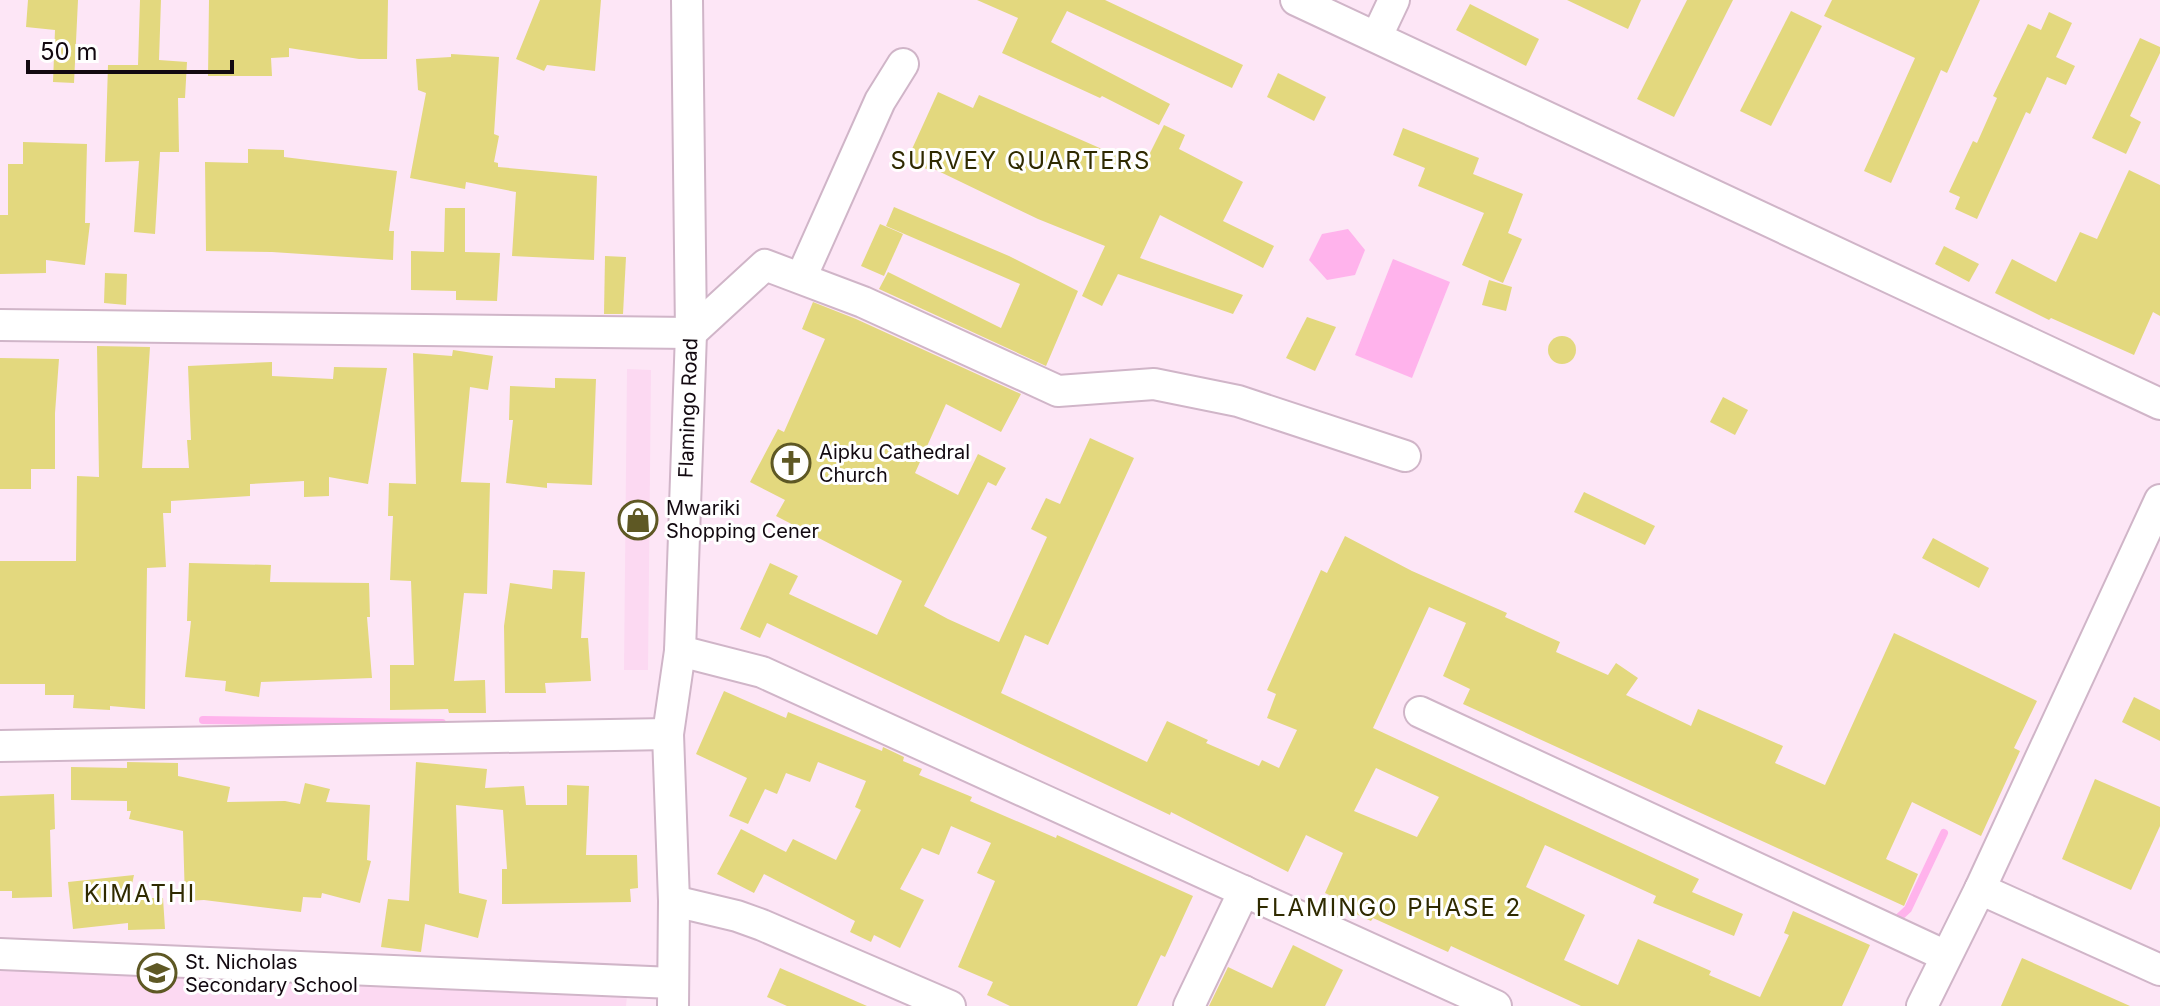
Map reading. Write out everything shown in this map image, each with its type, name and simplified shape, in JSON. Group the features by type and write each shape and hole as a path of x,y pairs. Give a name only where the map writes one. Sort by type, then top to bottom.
{"street":[{"name":"Flamingo Road","path":"673,995 674,901 668,734 680,651 691,333 687,0"},
{"path":"1296,0 2160,404"},
{"path":"1377,36 1394,0"},
{"path":"801,278 880,101 903,64"},
{"path":"0,325 691,333 765,265 863,302 1058,391 1154,384 1238,401 1405,456"},
{"path":"1922,1006 1980,889 2160,500"},
{"path":"680,651 762,672 1496,1006"},
{"path":"1420,712 1946,956"},
{"path":"0,746 668,734"},
{"path":"1980,889 2160,970"},
{"path":"1189,1006 1244,891"},
{"path":"674,901 762,925 950,1006"},
{"path":"0,954 673,995"}],"shaded area":[{"path":"1348,229 1365,250 1355,275 1327,280 1309,260 1322,234"},
{"path":"1393,259 1450,282 1412,378 1355,355"},
{"name":"Mwariki Shopping Cener","path":"627,369 651,370 648,670 624,670"},
{"name":"St. Nicholas Secondary School","path":"0,959 628,987 626,1006 0,1006"}],"building":[{"path":"28,0 78,0 74,83 53,82 55,30 26,27"},
{"path":"140,0 161,0 159,60 187,62 185,98 178,98 179,152 160,152 155,234 134,232 139,161 105,162 108,65 138,65"},
{"path":"209,0 388,0 387,59 359,59 289,48 289,57 271,58 272,76 208,76"},
{"path":"540,0 601,0 595,71 547,65 544,71 516,59"},
{"path":"977,0 1105,0 1243,65 1232,88 1067,11 1051,42 1170,104 1159,125 1102,96 1100,98 1002,53 1018,18"},
{"path":"1567,0 1641,0 1628,29"},
{"path":"1687,0 1733,0 1674,117 1637,99"},
{"path":"1832,0 1980,0 1947,73 1941,70 1891,183 1864,171 1915,58 1824,16"},
{"path":"1470,4 1539,39 1526,66 1456,30"},
{"path":"1791,11 1822,26 1771,126 1740,111"},
{"path":"2049,12 2072,23 2056,57 2075,66 2066,85 2047,77 2030,114 2026,112 1977,219 1955,209 1960,197 1949,192 1973,141 1977,143 1997,98 1993,96 2028,24 2041,30"},
{"path":"2140,38 2160,47 2160,53 2130,116 2141,122 2126,154 2092,138"},
{"path":"451,54 499,57 494,134 499,136 494,162 498,163 498,167 597,176 594,260 512,256 516,192 466,182 465,189 410,178 426,93 418,90 416,59 451,57"},
{"path":"1278,73 1326,97 1314,121 1267,97"},
{"path":"938,92 973,108 979,95 1143,167 1164,125 1185,135 1179,149 1243,182 1223,221 1274,246 1263,268 1160,215 1140,258 1243,295 1233,314 1118,274 1102,306 1082,296 1105,246 1038,219 932,168 931,171 907,160"},
{"path":"1403,128 1479,158 1473,174 1523,194 1508,233 1522,239 1503,283 1462,265 1484,213 1418,186 1425,168 1393,155"},
{"path":"23,142 87,144 85,223 90,223 85,265 46,260 46,273 0,274 0,215 8,215 8,164 23,164"},
{"path":"248,149 284,150 284,157 397,171 389,231 394,231 393,260 206,251 205,162 248,163"},
{"path":"2129,170 2160,185 2160,316 2153,312 2134,355 2051,318 2049,320 1995,293 2012,259 2056,282 2080,232 2097,239"},
{"path":"894,207 1009,256 1078,291 1046,366 879,289 888,272 1001,328 1020,284 886,226"},
{"path":"445,208 465,208 465,252 500,253 497,301 456,300 456,291 411,290 411,251 444,252"},
{"path":"880,224 903,234 884,276 861,266"},
{"path":"1944,246 1979,264 1969,282 1935,264"},
{"path":"605,256 626,257 623,314 604,314"},
{"path":"105,273 127,274 126,305 104,303"},
{"path":"1489,280 1512,287 1506,311 1482,305"},
{"path":"813,302 1021,394 1001,432 946,404 915,473 958,495 978,454 1006,468 996,486 988,482 924,606 999,642 1047,537 1031,529 1046,498 1060,504 1090,438 1134,458 1048,645 1025,635 1001,693 1147,762 1167,721 1208,740 1206,743 1259,766 1262,760 1279,768 1297,730 1267,718 1276,694 1267,690 1321,570 1327,573 1345,536 1412,571 1507,613 1505,617 1560,642 1556,652 1608,675 1616,663 1638,678 1626,695 1691,726 1698,709 1783,746 1775,763 1825,785 1894,633 2037,701 2014,748 2020,751 1981,836 1912,802 1886,859 1918,874 1904,906 1463,704 1470,689 1443,676 1466,623 1429,607 1373,728 1699,879 1692,892 1743,914 1734,936 1653,903 1656,896 1545,845 1526,887 1585,915 1564,960 1618,985 1638,939 1711,971 1709,975 1760,997 1789,935 1784,933 1793,911 1870,945 1842,1006 1581,1006 1451,946 1448,952 1343,908 1346,903 1325,893 1343,853 1306,835 1288,872 1171,812 1170,815 767,623 760,638 740,629 770,563 798,576 789,594 877,635 902,581 776,516 785,500 750,482 778,429 784,432 825,339 802,329","holes":["1376,768 1439,797 1417,837 1354,811"]},
{"path":"1307,317 1336,327 1315,371 1286,358"},
{"path":"1562,336 1572,340 1576,350 1572,360 1562,364 1552,360 1548,350 1552,340"},
{"path":"97,346 150,347 142,468 189,468 188,366 272,362 272,376 333,379 334,367 387,368 368,484 329,477 329,496 304,497 304,481 250,484 250,496 171,501 171,513 163,513 166,567 147,568 145,709 110,706 110,710 73,708 74,695 45,695 45,684 0,684 0,561 76,561 77,476 99,477"},
{"path":"453,350 493,356 488,390 470,387 461,482 490,483 487,594 464,593 454,681 485,680 486,713 449,713 448,709 390,710 390,665 414,665 411,581 390,580 393,516 388,516 389,483 416,484 413,353 452,356"},
{"path":"0,358 59,359 55,469 31,469 31,489 0,489"},
{"path":"555,378 596,379 592,485 547,483 547,488 506,483 513,420 509,420 510,386 555,388"},
{"path":"1723,397 1748,410 1735,435 1710,422"},
{"path":"1584,492 1655,526 1645,545 1574,512"},
{"path":"1933,538 1989,568 1979,588 1922,558"},
{"path":"189,563 271,565 270,582 369,583 370,617 367,617 372,678 261,682 259,697 225,691 226,681 185,677 191,621 187,621"},
{"path":"553,570 585,572 581,638 588,638 591,681 545,683 546,693 505,693 504,626 510,583 552,589"},
{"path":"724,691 786,718 788,712 882,751 883,747 922,769 919,775 972,797 970,801 1056,838 1057,835 1193,896 1165,957 1161,955 1137,1006 1010,1006 987,995 993,982 958,967 995,881 977,873 991,843 951,826 939,855 922,848 900,889 924,900 900,948 874,935 871,942 850,932 855,921 764,874 754,893 717,874 741,829 786,852 793,839 836,860 861,810 855,807 866,781 818,762 810,782 786,773 777,794 765,789 748,824 729,816 747,778 696,754"},
{"path":"2134,697 2160,710 2160,741 2122,722"},
{"path":"127,762 178,763 178,776 230,787 227,802 285,801 300,804 305,783 330,789 326,802 370,805 367,860 371,861 360,903 322,893 321,898 303,897 301,912 204,900 185,901 183,831 129,819 131,811 127,811 127,801 71,800 71,767 127,768"},
{"path":"416,762 487,769 485,788 524,786 526,805 567,805 567,785 589,786 586,855 637,855 638,888 630,889 631,902 502,904 502,869 507,869 503,810 456,805 459,893 487,900 478,938 425,924 421,952 381,947 388,899 409,901"},
{"path":"2095,779 2160,807 2160,826 2131,890 2062,859"},
{"path":"54,794 55,829 50,830 52,897 12,898 12,891 0,891 0,796"},
{"path":"134,875 129,898 163,898 165,929 128,930 128,923 73,929 68,882"},
{"path":"1293,945 1343,970 1325,1006 1209,1006 1228,967 1272,988"},
{"path":"2022,958 2130,1006 2001,1006"},
{"path":"780,968 867,1006 787,1006 767,997"}],"waterway":[{"path":"203,720 442,723"},
{"path":"1893,923 1908,909 1944,833"}],"place":[{"name":"Aipku Cathedral Church","path":"791,463"},
{"name":"Mwariki Shopping Cener","path":"638,520"},
{"name":"St. Nicholas Secondary School","path":"157,973"}],"district":[{"name":"SURVEY QUARTERS","path":"1021,161"},
{"name":"KIMATHI","path":"140,894"},
{"name":"FLAMINGO PHASE 2","path":"1389,908"}]}
